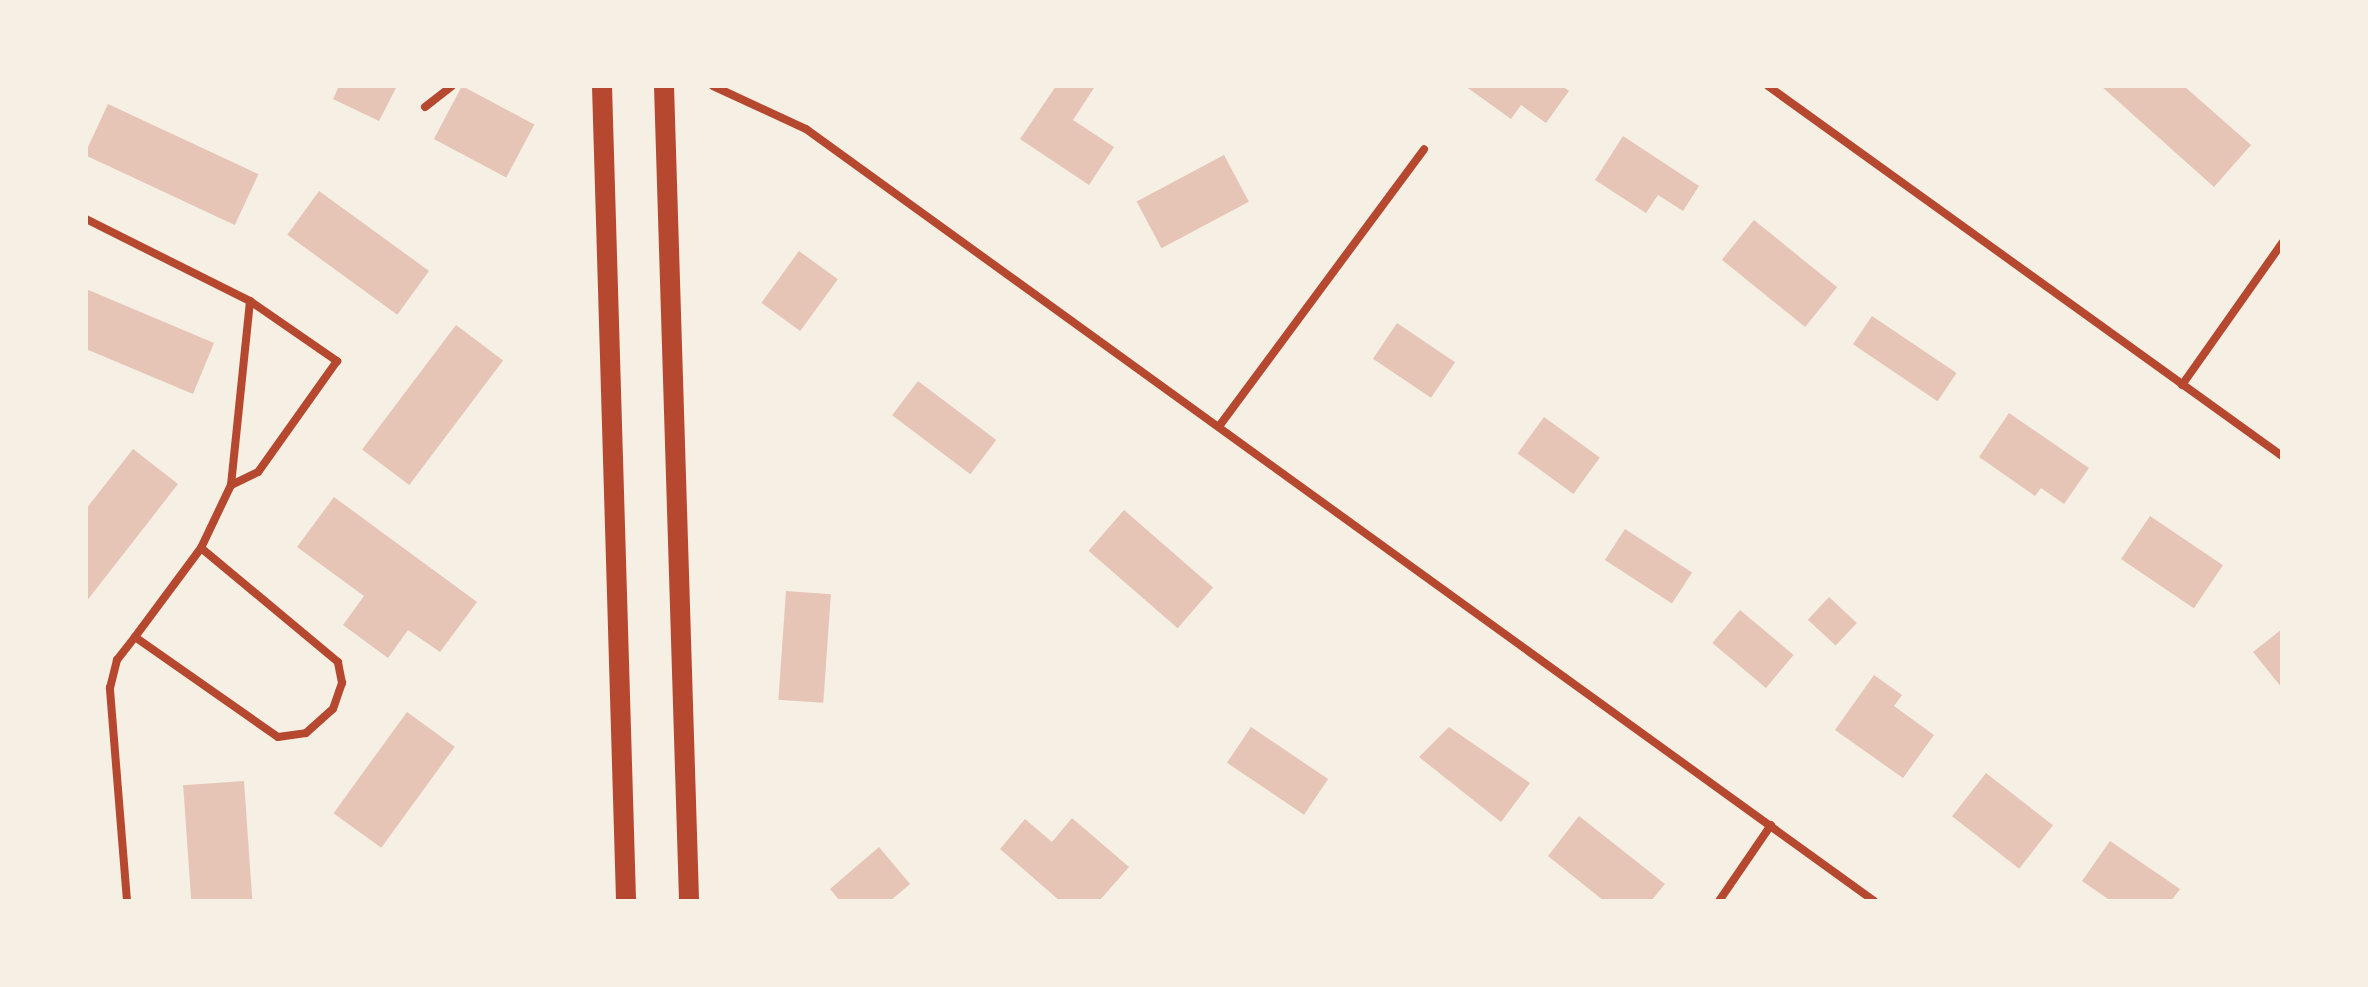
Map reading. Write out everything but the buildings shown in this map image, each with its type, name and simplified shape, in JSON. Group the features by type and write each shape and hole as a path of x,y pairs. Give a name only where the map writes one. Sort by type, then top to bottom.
{"main road":[{"path":"602,86 626,901"},
{"path":"664,86 689,901"}],"street":[{"path":"425,107 452,86"},
{"path":"713,86 806,129 1220,425 1874,901"},
{"path":"1768,86 2282,456"},
{"path":"1220,425 1424,149"},
{"path":"86,219 250,301 337,361 258,472 231,485"},
{"path":"2182,385 2282,243"},
{"path":"127,901 110,688 117,660 201,548 231,485 250,301"},
{"path":"135,637 278,737 306,733 333,709 342,683 338,662 201,548"},
{"path":"1719,901 1771,825"}]}
